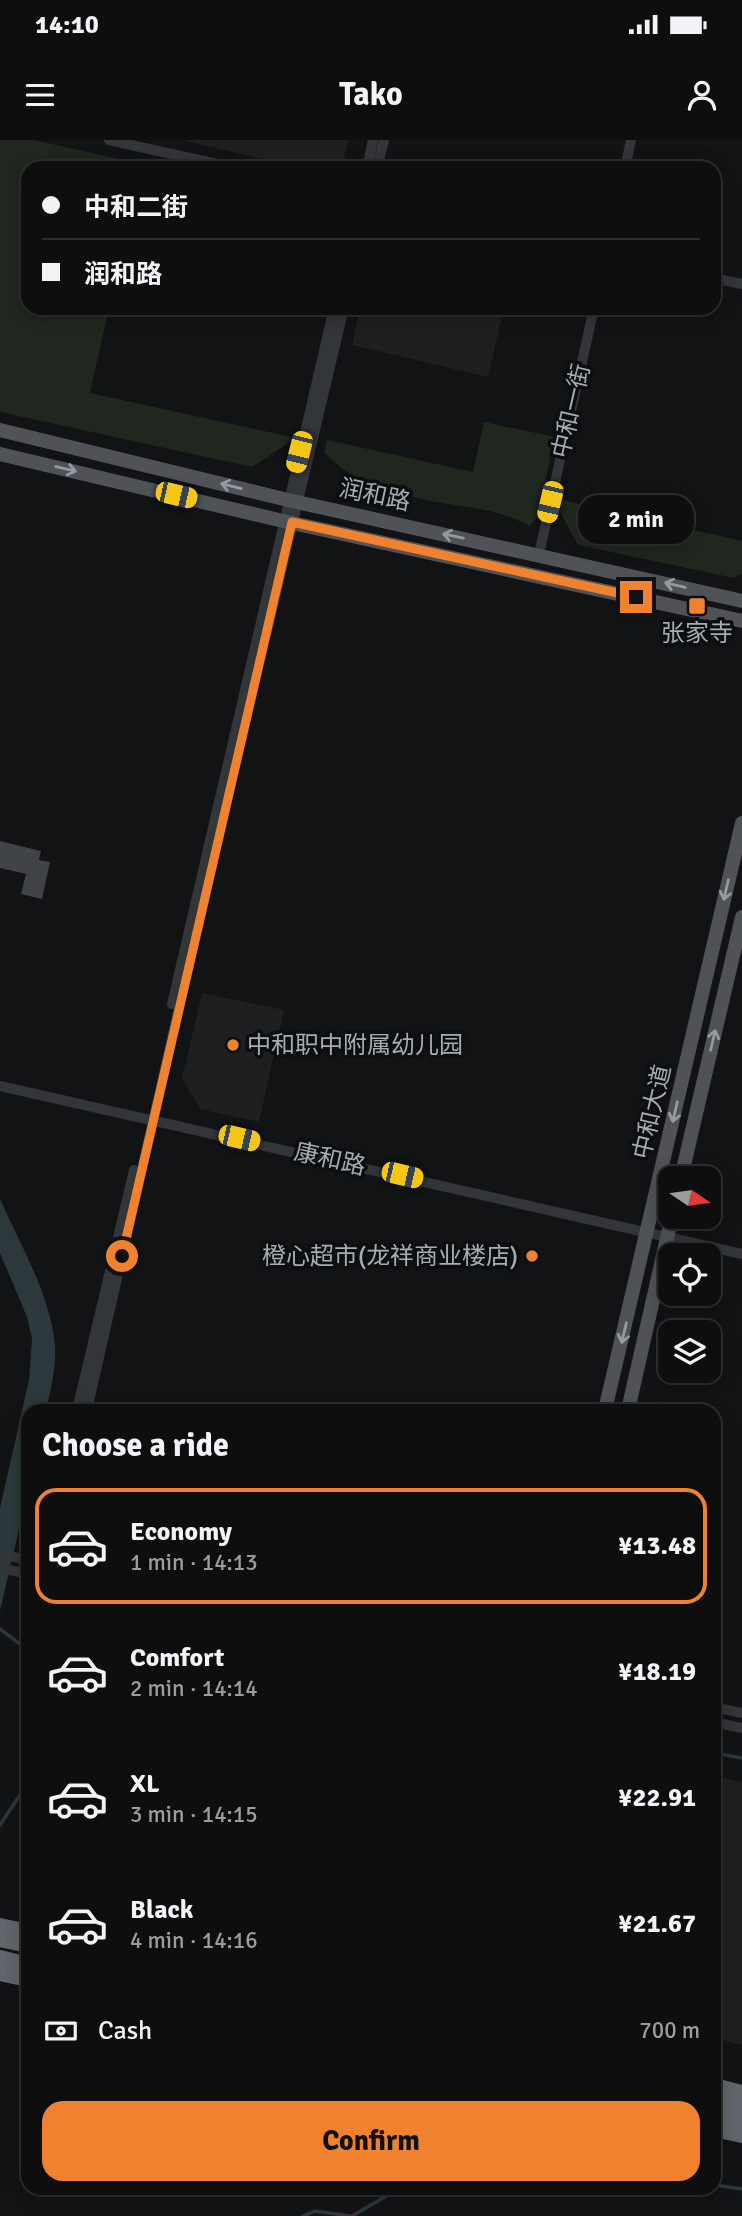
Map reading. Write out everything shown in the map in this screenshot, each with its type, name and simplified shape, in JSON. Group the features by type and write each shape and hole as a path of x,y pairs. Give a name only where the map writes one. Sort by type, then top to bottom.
{"highway":[{"path":"0,1926 21,1930"},
{"path":"0,1939 21,1944"},
{"path":"0,1958 21,1963"},
{"path":"0,1973 21,1978"},
{"path":"721,2088 742,2093"},
{"path":"721,2104 742,2108"},
{"path":"721,2118 742,2122"},
{"path":"721,2130 742,2134"}],"main road":[{"name":"润和路","path":"0,430 293,500 742,601"},
{"name":"润和路","path":"0,454 288,521 742,621"},
{"name":"中和大道","path":"607,1404 742,823"},
{"name":"中和大道","path":"684,1166 742,916"},
{"path":"629,1404 669,1229"}],"street":[{"path":"109,140 204,161"},
{"path":"368,161 373,140"},
{"path":"379,161 384,140"},
{"path":"626,161 631,140"},
{"path":"721,280 742,284"},
{"path":"79,1404 150,1118 293,500 333,315"},
{"path":"293,500 342,315"},
{"name":"中和一街","path":"539,554 592,315"},
{"name":"康和路","path":"0,1086 742,1254"},
{"path":"88,1404 150,1118"},
{"path":"3,1569 21,1573"},
{"path":"721,1708 742,1713"},
{"path":"721,1724 742,1728"}],"shaded area":[{"path":"0,140 34,140 128,161 21,161 21,315 107,315 90,393 292,437 291,441 252,467 0,412"},
{"path":"182,140 348,140 344,159 341,161 271,161"},
{"path":"358,315 502,315 488,377 352,345"},
{"path":"484,422 555,437 537,518 530,526 494,512 426,500 384,488 350,474 324,453 327,440 473,472"},
{"path":"562,500 742,541 742,573 734,578 578,545 560,512"},
{"name":"中和职中附属幼儿园","path":"202,993 284,1010 259,1122 200,1109 182,1079"},
{"path":"0,1199 48,1308 55,1354 47,1404 24,1404 29,1380 32,1339 27,1317 0,1253"},
{"path":"21,1415 21,1520 0,1611 0,1508"},
{"path":"721,1778 742,1782 742,2045 721,2040"}],"building":[{"path":"0,841 41,851 39,860 50,862 42,899 21,894 26,874 0,868"}],"waterway":[{"path":"0,1629 21,1645"},
{"path":"721,1754 742,1758"},
{"path":"0,1825 21,1794"},
{"path":"721,2186 742,2189"},
{"path":"352,2216 388,2195"},
{"path":"303,2216 315,2211 350,2216"}],"place":[{"name":"张家寺","path":"697,606"},
{"name":"中和职中附属幼儿园","path":"233,1045"},
{"name":"橙心超市(龙祥商业楼店)","path":"532,1256"}],"route":[{"path":"122,1256 292,522 636,597"}]}
